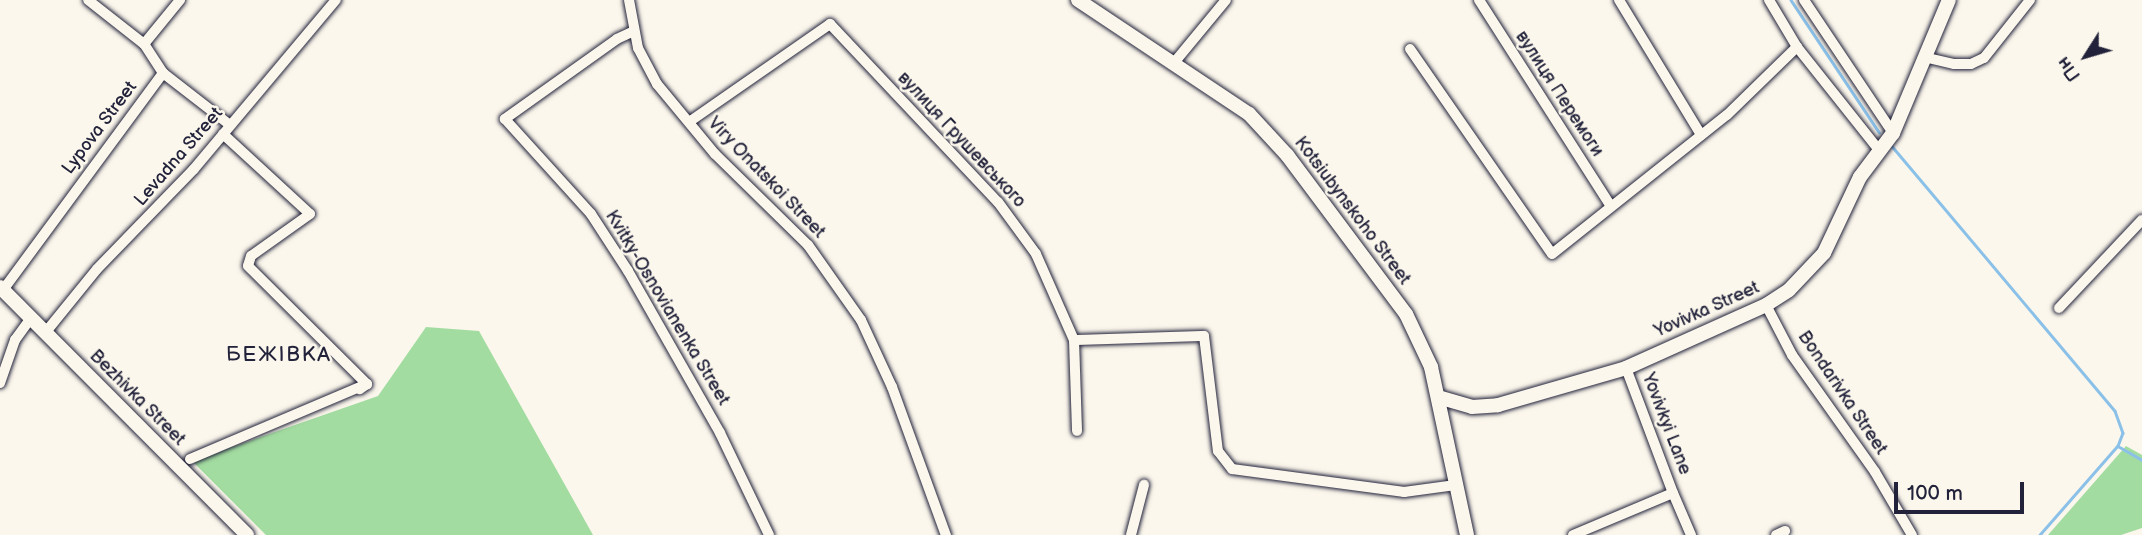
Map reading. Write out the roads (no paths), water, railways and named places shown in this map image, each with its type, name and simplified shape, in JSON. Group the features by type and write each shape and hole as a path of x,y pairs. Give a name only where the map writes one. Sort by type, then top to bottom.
{"street":[{"path":"89,0 144,44 163,73 226,130 310,214 251,256 248,266 363,387 190,459"},
{"path":"144,44 180,0"},
{"name":"Levadna Street","path":"45,333 97,269 226,130 336,0"},
{"name":"Viry Onatskoi Street","path":"629,0 634,31 646,68 715,154 808,245 861,320 887,375 946,535"},
{"name":"Kotsiubynskoho Street","path":"1078,0 1250,114 1287,155 1406,314 1424,347 1438,397 1466,535"},
{"path":"1173,64 1226,0"},
{"name":"вулиця Перемоги","path":"1479,0 1611,205"},
{"path":"1619,0 1700,135"},
{"path":"1769,0 1797,47 1878,149"},
{"path":"1804,0 1893,133"},
{"name":"Yovivka Street","path":"1438,397 1472,407 1498,405 1626,368 1766,305 1815,265 1878,149 1893,133 1928,58 1949,0"},
{"path":"1928,58 1971,64 1984,58 2030,0"},
{"name":"вулиця Грушевського","path":"689,122 830,24 998,202 1036,254 1074,340"},
{"name":"Kvitky-Osnovianenka Street","path":"634,31 617,39 505,120 591,214 628,271 720,433 769,535"},
{"path":"1410,49 1552,254 1700,135 1797,47"},
{"name":"Lypova Street","path":"1,289 163,73"},
{"path":"2059,308 2142,220"},
{"name":"Bezhivka Street","path":"1,289 247,535"},
{"name":"Bondarivka Street","path":"1766,305 1791,355 1875,472 1912,535"},
{"path":"0,383 15,340 31,318"},
{"path":"1077,431 1074,340 1204,336 1218,451 1232,469 1404,492 1456,485"},
{"name":"Yovivkyi Lane","path":"1626,368 1691,535"},
{"path":"1131,535 1144,485"},
{"name":"Yovivkyi Lane","path":"1573,535 1673,493"}],"waterway":[{"path":"1791,0 1879,132"},
{"path":"1892,146 2115,411 2123,433 2118,446 2040,535"},
{"path":"2118,446 2142,460"}],"district":[{"name":"БЕЖІВКА","path":"279,355"}]}
